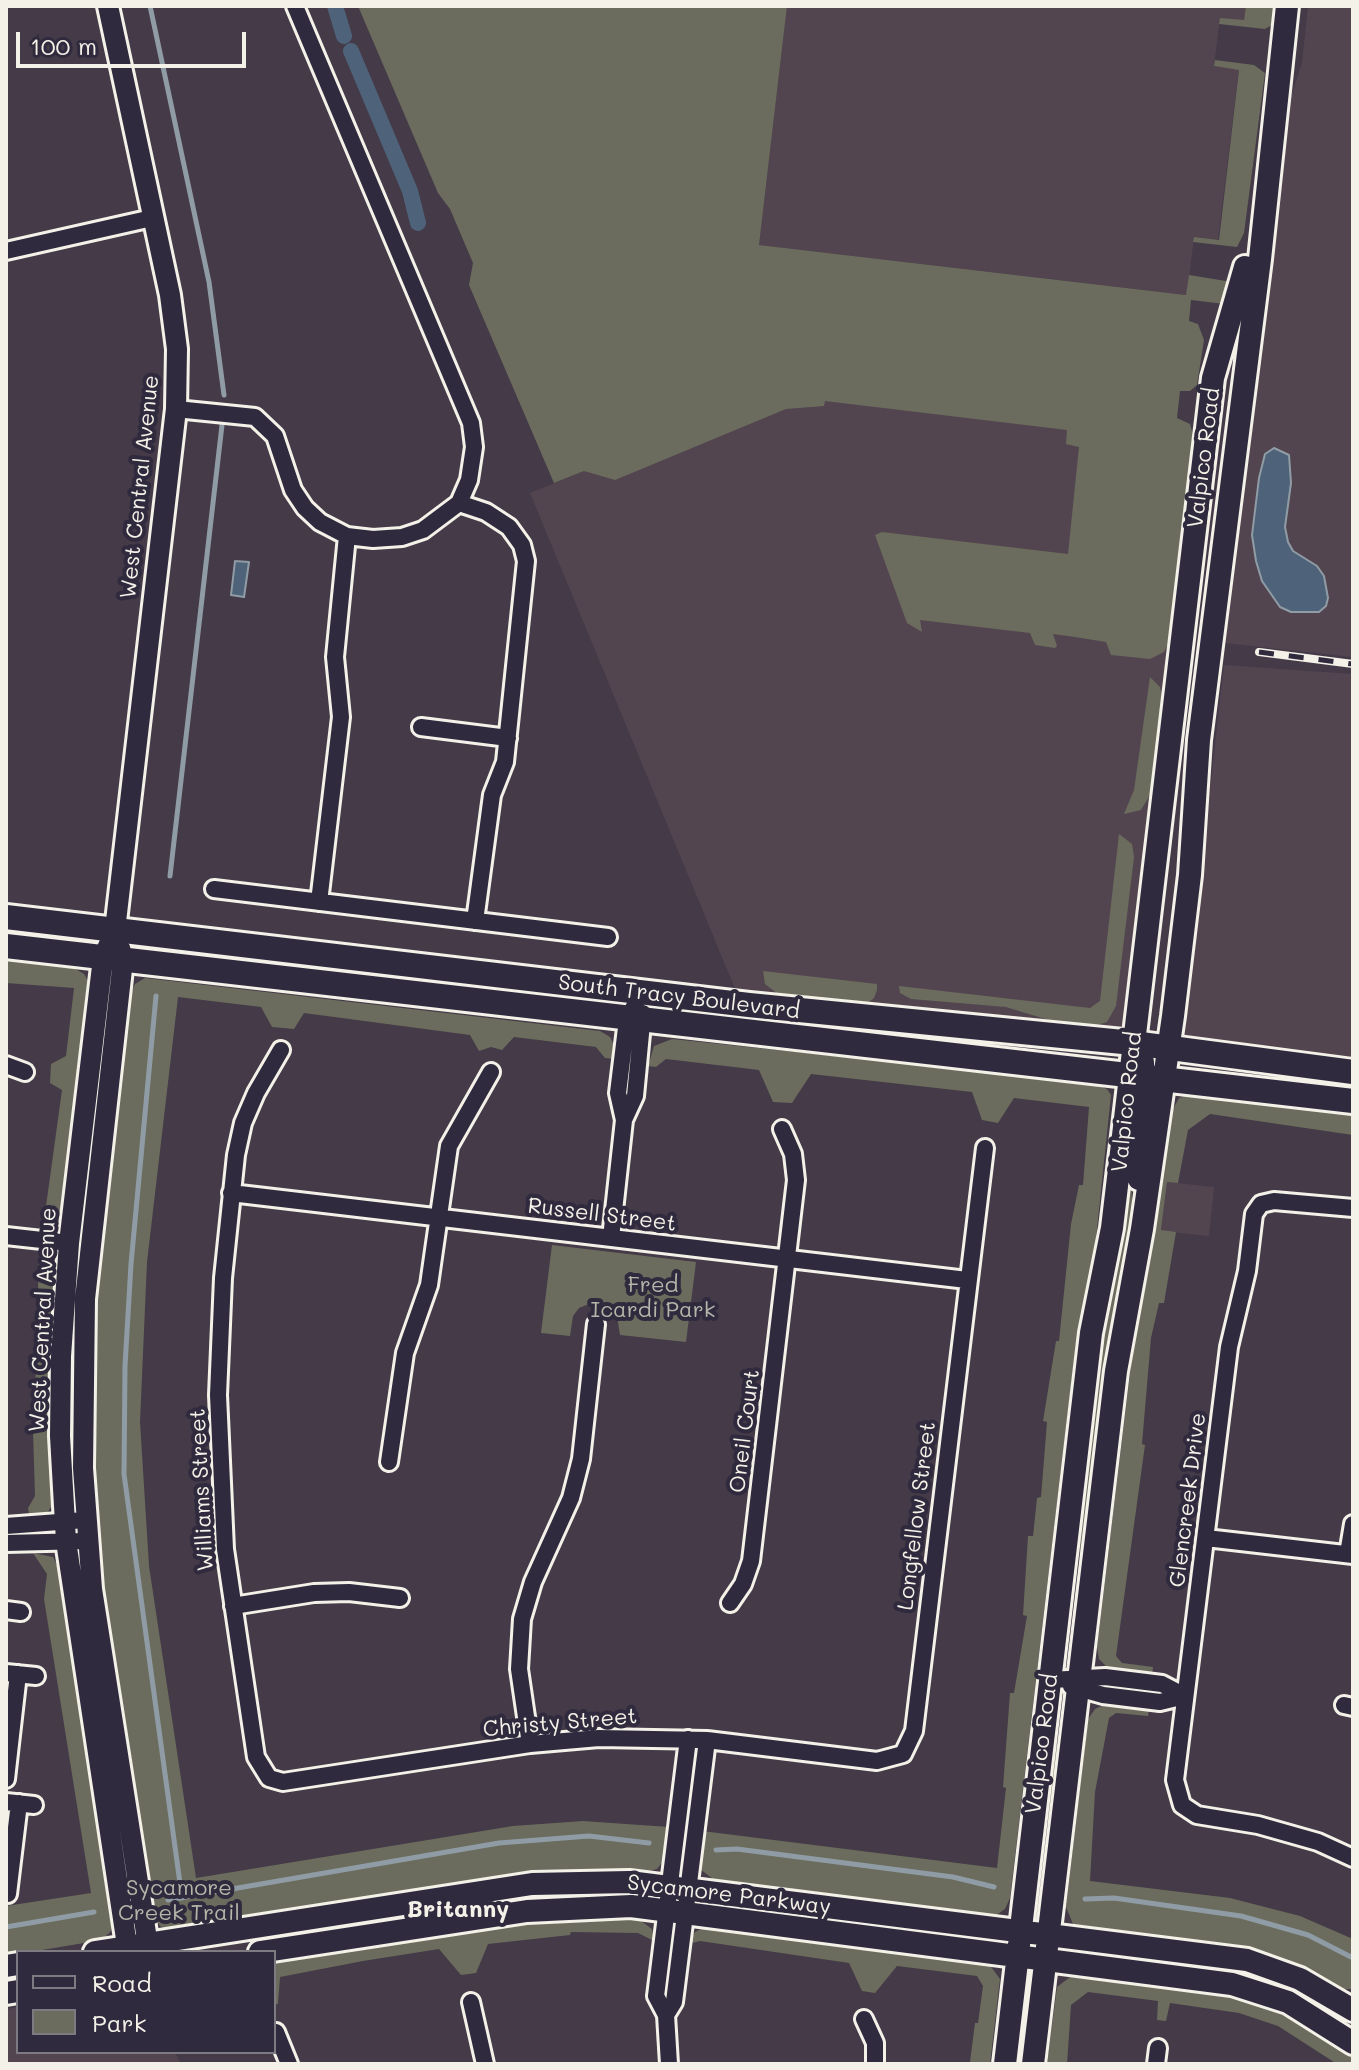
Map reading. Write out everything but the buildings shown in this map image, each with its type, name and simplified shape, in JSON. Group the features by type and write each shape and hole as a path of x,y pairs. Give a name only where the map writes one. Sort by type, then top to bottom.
{"main road":[{"name":"Valpico Road","path":"1005,2064 1091,1333 1146,1075 1168,1049 1191,867 1195,770 1260,259 1269,144 1287,6"},
{"name":"Valpico Road","path":"1033,2064 1122,1328 1144,1216 1136,1162 1146,1075 1133,1043 1213,378 1238,301 1269,144"},
{"name":"South Tracy Boulevard","path":"6,917 641,993 1133,1043 1353,1072"},
{"name":"South Tracy Boulevard","path":"6,946 1353,1101"},
{"name":"Sycamore Parkway","path":"138,1949 532,1884 616,1882 678,1887 1247,1960 1300,1979 1353,2010"},
{"name":"Sycamore Parkway","path":"273,1950 527,1911 591,1905 676,1912 1249,1988 1314,2015 1353,2043"}],"street":[{"name":"West Central Avenue","path":"76,1531 85,1299 115,930 176,409 177,349 170,295 108,6"},
{"path":"176,409 255,417 275,436 293,490 305,508 320,522 347,536 373,539 402,537 423,530 459,503 469,480 474,447 471,423 295,6"},
{"path":"6,251 152,218"},
{"path":"459,503 486,512 509,527 522,545 526,561 505,762 492,795 475,921"},
{"path":"319,902 341,717 335,657 347,536"},
{"path":"421,727 508,738"},
{"path":"214,889 608,937"},
{"name":"West Central Avenue","path":"113,959 69,1243 60,1399 76,1531 138,1949"},
{"path":"611,1238 624,1120 618,1093 641,993"},
{"name":"Williams Street","path":"269,1778 256,1757 233,1606 221,1502 218,1395 219,1336 231,1193 243,1123 281,1050"},
{"path":"6,1065 25,1072"},
{"path":"389,1462 405,1353 429,1285 449,1146 491,1072"},
{"name":"Oneil Court","path":"730,1603 743,1584 751,1561 796,1180 793,1154 782,1129"},
{"name":"Longfellow Street","path":"903,1754 914,1731 985,1148"},
{"name":"Russell Street","path":"231,1193 967,1280"},
{"name":"Glencreek Drive","path":"1353,1208 1274,1201 1261,1204 1252,1219 1247,1271 1229,1347 1175,1780 1182,1805 1197,1815 1258,1825 1318,1842 1353,1858"},
{"path":"6,1236 69,1243"},
{"path":"530,1744 519,1669 522,1619 533,1582 571,1498 581,1459 596,1324"},
{"path":"1206,1538 1351,1555 1353,1524"},
{"path":"6,1526 76,1531"},
{"path":"6,1543 76,1531"},
{"path":"233,1606 314,1593 349,1592 400,1598"},
{"path":"6,1779 12,1674 36,1676"},
{"path":"1050,1680 1079,1682 1160,1702 1185,1696"},
{"name":"Christy Street","path":"269,1778 295,1782 530,1744 599,1738 707,1740 877,1761 903,1754"},
{"path":"669,2064 666,2015 656,1996 676,1912 688,1739"},
{"path":"678,1887 707,1740"},
{"path":"8,1894 19,1803"},
{"path":"471,2002 485,2064"},
{"path":"864,2019 875,2043 875,2064"},
{"path":"276,2032 289,2064"}],"shaded area":[{"path":"787,6 1246,6 1244,21 1220,18 1214,66 1239,69 1218,240 1194,237 1187,295 759,245"},
{"path":"1308,6 1353,6 1353,657 1224,643 1287,109 1302,63"},
{"path":"780,392 1199,444 1127,1038 736,991 530,493"},
{"path":"1224,665 1353,674 1353,1064 1182,1041"},
{"path":"1167,1182 1214,1187 1209,1236 1161,1231"},
{"path":"16,2007 16,2054 176,2054 181,2064 6,2064 6,2009"}],"green space":[{"path":"358,6 787,6 759,245 1186,295 1189,275 1232,282 1225,304 1191,300 1189,321 1198,324 1204,340 1197,385 1190,391 1180,391 1177,418 1190,424 1193,435 1168,644 1164,652 1150,659 1111,655 1106,642 1075,637 1053,634 1055,648 1035,645 1030,633 920,620 922,632 907,623 875,535 882,532 1068,554 1079,447 1066,444 1067,430 825,401 824,406 786,409 615,480 584,471 554,483 469,285 473,263 450,209 438,193"},
{"path":"1246,6 1276,6 1272,25 1265,29 1219,24 1220,18 1244,20"},
{"path":"1215,60 1254,65 1265,73 1244,233 1237,247 1193,242 1194,237 1219,240 1239,70 1214,66"},
{"path":"1150,677 1160,687 1162,696 1150,795 1141,810 1124,814 1134,790"},
{"path":"1119,834 1132,844 1134,857 1116,1006 1107,1022 1094,1026 1052,1021 1006,1007 911,999 900,993 899,986 1090,1008 1100,1001"},
{"path":"6,960 74,968 84,974 90,984 63,1215 43,1228 62,1090 50,1083 51,1064 66,1056 74,988 6,983"},
{"path":"763,971 877,984 877,990 874,998 866,1004 778,994 765,984"},
{"name":"Sycamore Creek Trail","path":"145,978 600,1031 610,1037 615,1047 615,1059 605,1058 596,1047 514,1037 502,1050 491,1047 479,1051 470,1035 304,1013 294,1029 272,1027 261,1007 178,997 147,1262 140,1422 149,1566 196,1878 513,1826 583,1821 669,1827 665,1859 657,1869 642,1873 592,1871 526,1874 174,1929 161,1927 154,1918 103,1594 92,1455 92,1364 103,1215 129,996 135,984"},
{"path":"672,1039 1093,1083 1107,1089 1111,1095 1095,1248 1076,1343 1010,1898 1005,1909 995,1916 717,1882 700,1869 702,1831 997,1868 1006,1788 1003,1787 1010,1693 1014,1693 1027,1616 1023,1615 1028,1536 1033,1536 1037,1498 1041,1497 1047,1422 1043,1421 1056,1341 1059,1341 1071,1224 1079,1185 1083,1185 1089,1107 1014,1098 998,1123 982,1120 972,1092 811,1074 792,1103 773,1102 759,1070 666,1059 656,1067 648,1066 654,1046"},
{"path":"1191,1094 1353,1114 1353,1135 1210,1114 1188,1130 1178,1183 1167,1182 1161,1230 1176,1232 1164,1303 1159,1303 1151,1338 1142,1444 1145,1445 1116,1656 1122,1663 1153,1667 1152,1675 1109,1669 1099,1659 1097,1647 1135,1332 1150,1262 1172,1111 1179,1098"},
{"path":"1127,1178 1131,1178 1133,1220 1112,1331 1083,1570 1080,1569 1079,1522 1101,1331"},
{"name":"Fred Icardi Park","path":"552,1245 696,1262 686,1342 620,1335 616,1309 599,1300 579,1308 573,1316 570,1336 541,1333"},
{"path":"39,1253 49,1257 57,1271 54,1502 46,1515 30,1519 28,1508 35,1496 32,1398 35,1398"},
{"path":"33,1553 53,1557 60,1571 113,1921 111,1931 102,1940 42,1950 16,1950 16,1954 6,1956 6,1906 91,1893 44,1599 47,1574"},
{"path":"1104,1705 1149,1709 1148,1716 1116,1713 1109,1718 1095,1792 1090,1881 1230,1898 1300,1916 1353,1939 1353,1989 1342,1989 1308,1972 1252,1952 1083,1929 1073,1924 1066,1907 1088,1719 1095,1709"},
{"path":"1053,1744 1062,1746 1051,1843 1046,1804"},
{"path":"637,1918 652,1929 654,1941 638,1933 571,1932 570,1935 488,1944 476,1973 461,1975 439,1949 363,1961 280,1977 276,2004 276,1960 524,1921"},
{"path":"705,1927 989,1964 1000,1979 990,2064 966,2064 970,2062 983,1986 977,1976 897,1966 875,1993 862,1991 849,1963 700,1941 688,1944 695,1932"},
{"path":"1074,1974 1228,1993 1288,2012 1353,2055 1353,2064 1337,2064 1278,2026 1239,2013 1170,2003 1166,2021 1157,2020 1158,2001 1088,1992 1071,2005 1067,2064 1047,2064 1057,1987"}],"water":[{"path":"1274,448 1289,455 1291,483 1285,527 1288,542 1293,551 1317,566 1324,576 1328,598 1326,606 1319,612 1291,612 1280,607 1262,581 1256,561 1252,535 1259,478 1265,454"},
{"path":"235,561 249,562 244,597 231,595"}],"waterway":[{"path":"150,6 209,282 224,395"},
{"path":"335,6 344,36"},
{"path":"351,51 410,191 418,223"},
{"path":"170,876 222,425"},
{"path":"156,996 131,1264 125,1366 124,1474 182,1898"},
{"path":"168,1900 499,1843 589,1836 649,1843"},
{"path":"716,1850 737,1849 953,1877 994,1887"},
{"path":"1085,1899 1114,1898 1241,1916 1308,1935 1353,1958"},
{"path":"6,1927 94,1912"}],"railway":[{"path":"1259,652 1353,664"}],"district":[{"name":"Britanny","path":"458,1910"}]}
